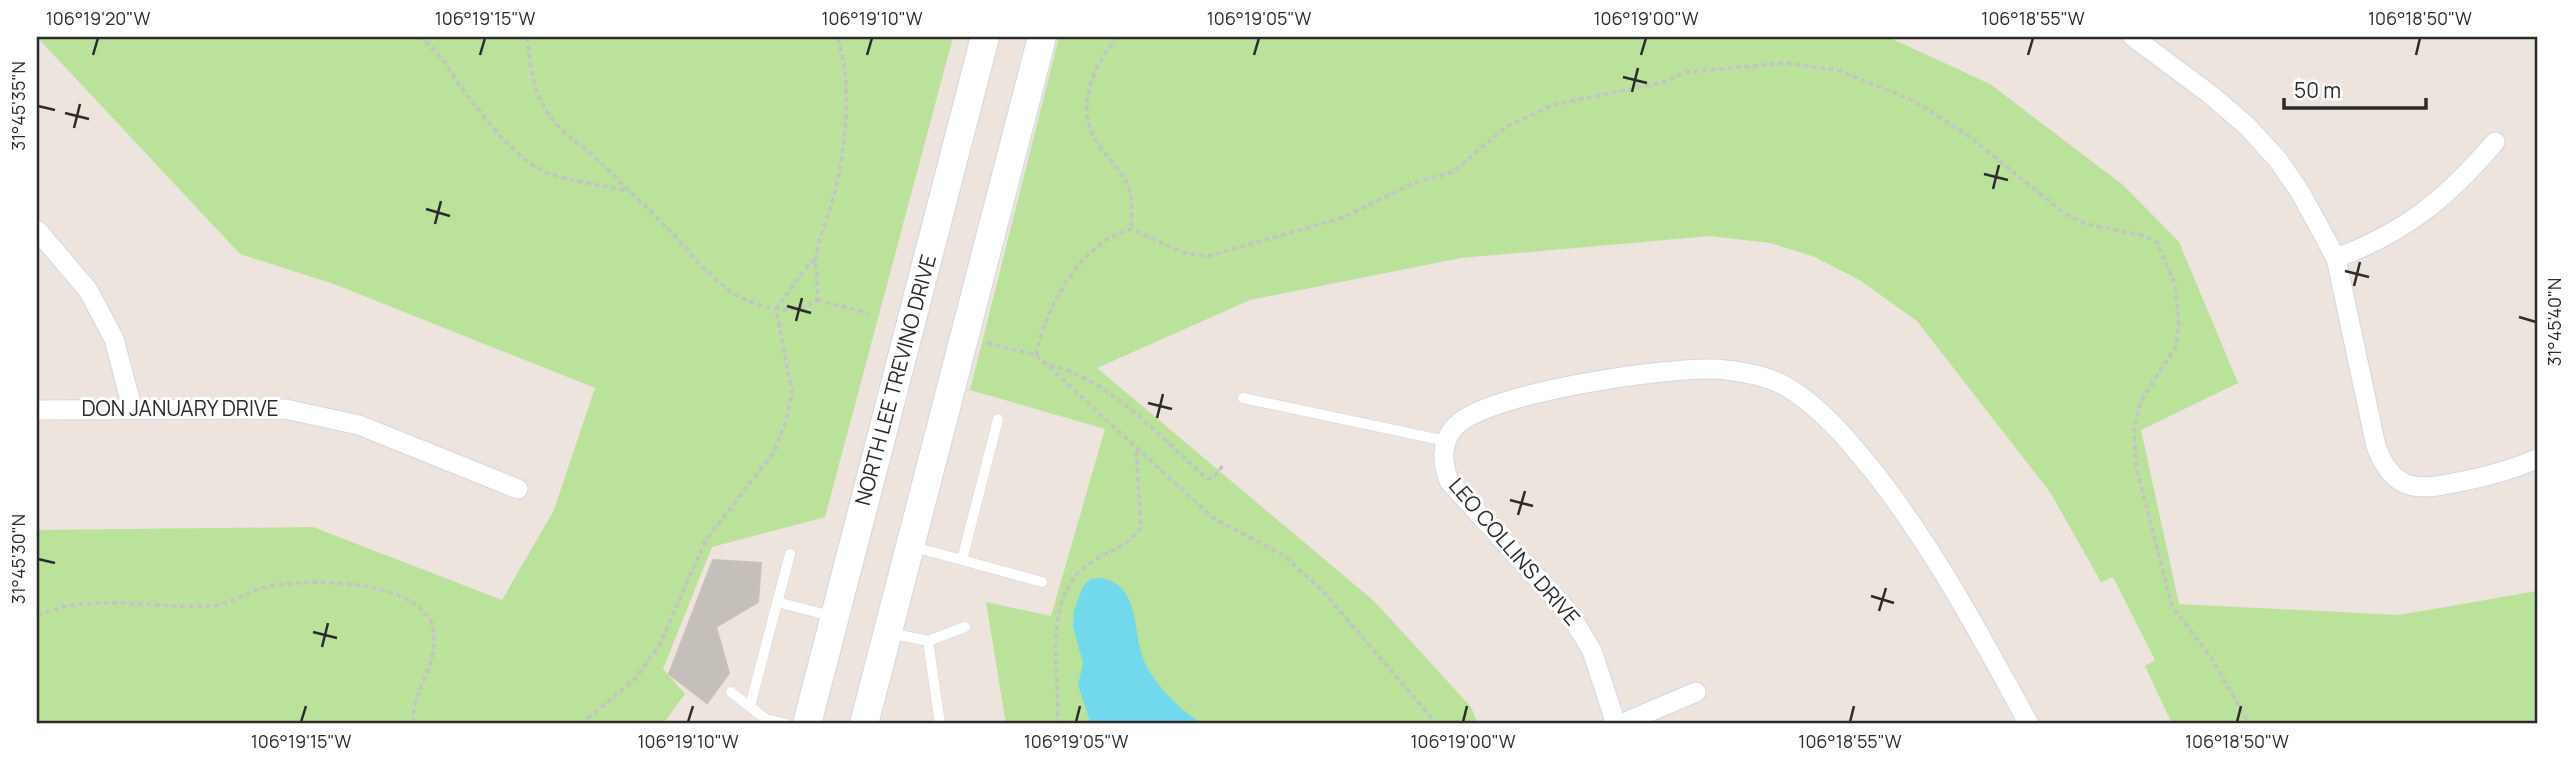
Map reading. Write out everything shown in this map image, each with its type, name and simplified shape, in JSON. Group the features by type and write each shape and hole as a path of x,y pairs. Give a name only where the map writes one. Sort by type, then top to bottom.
{"main road":[{"name":"NORTH LEE TREVINO DRIVE","path":"807,724 985,37"},
{"path":"864,724 1042,37"}],"street":[{"path":"2133,37 2211,95 2278,160 2300,192 2336,258 2376,446 2389,472 2404,484 2432,488 2481,478 2537,460"},
{"path":"2336,258 2371,244 2419,217 2458,184 2495,142"},
{"path":"37,230 88,290 114,339 132,407"},
{"path":"1446,441 1459,423 1477,413 1531,396 1613,378 1658,371 1716,369 1765,377 1785,386 1812,404 1846,438 1908,515 1942,568 2029,724"},
{"name":"DON JANUARY DRIVE","path":"37,410 132,407 285,409 359,425 518,489"},
{"name":"LEO COLLINS DRIVE","path":"1446,441 1443,463 1449,481 1570,614 1584,635 1616,724"},
{"path":"1621,724 1696,692"}],"lane":[{"path":"1243,398 1446,441"},
{"path":"962,560 998,419"},
{"path":"910,546 1042,582"},
{"path":"750,706 790,554"},
{"path":"777,602 834,617"},
{"path":"887,632 928,641 965,627"},
{"path":"928,641 940,724"},
{"path":"731,692 766,719 787,724"}],"path":[{"path":"418,37 444,58 464,91 493,127 536,166 564,177 629,192"},
{"path":"527,37 532,79 546,111 716,279 737,296 776,309 808,307 817,300 820,280 816,259 835,189 843,140 845,87 837,37"},
{"path":"1117,37 1099,60 1091,81 1088,113 1093,136 1127,182 1132,200 1131,229"},
{"path":"1036,355 1041,330 1053,304 1082,264 1106,240 1131,229 1185,253 1208,256 1342,218 1414,183 1453,172 1506,127 1553,105 1664,82 1687,72 1786,63 1837,70 1901,95 1966,134 2064,213 2086,224 2141,235 2157,242 2175,285 2179,320 2176,346 2141,401 2134,428 2136,466 2172,606 2213,660 2249,724"},
{"path":"581,724 635,679 659,646 706,540 774,452 786,421 792,392 776,309 809,264 816,259"},
{"path":"817,300 868,313"},
{"path":"987,343 1036,355 1213,518 1283,555 1322,590 1437,724"},
{"path":"1048,365 1084,375 1105,389 1207,479 1213,478 1224,464"},
{"path":"1057,724 1058,614 1080,572 1125,546 1141,527 1136,446"},
{"path":"37,614 72,605 208,606 264,587 313,582 350,583 396,595 417,603 431,621 436,643 412,708 413,724"}],"green space":[{"path":"37,37 953,37 825,517 712,547 663,669 685,694 663,724 37,724 37,530 313,527 502,600 554,510 595,388 334,284 240,254"},
{"path":"1059,37 1888,37 1990,84 2123,185 2179,242 2238,383 2141,430 2179,604 2399,615 2537,591 2537,724 2172,724 2145,666 2155,660 2113,577 2101,582 2050,492 1917,321 1861,281 1815,257 1770,243 1710,236 1461,258 1250,300 1097,368 1375,602 1471,707 1478,724 1006,724 986,602 1051,616 1105,429 970,390"}],"water":[{"path":"1101,578 1114,583 1124,591 1130,601 1141,653 1157,682 1179,706 1203,724 1091,724 1078,685 1083,663 1073,627 1074,611 1083,586 1091,579"}],"building":[{"path":"713,560 761,563 758,602 716,627 729,673 707,703 669,674"}]}
